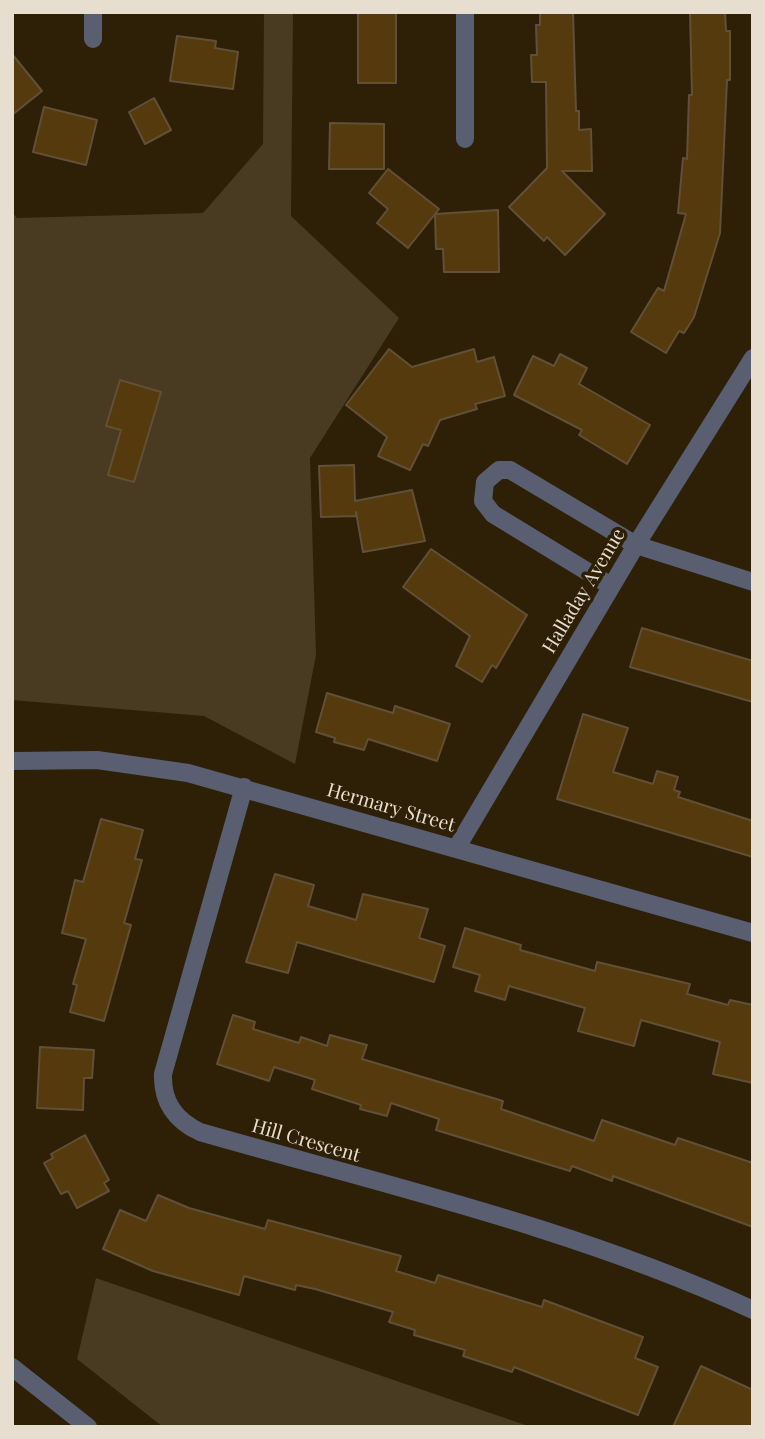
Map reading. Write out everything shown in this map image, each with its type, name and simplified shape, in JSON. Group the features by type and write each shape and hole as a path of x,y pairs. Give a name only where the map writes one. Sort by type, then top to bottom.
{"street":[{"path":"93,12 93,39"},
{"path":"465,12 465,139"},
{"name":"Halladay Avenue","path":"456,849 611,586 753,358"},
{"path":"611,586 493,514 484,501 485,482 499,470 521,474 636,545 753,582"},
{"name":"Hermary Street","path":"12,761 97,760 145,765 244,787 753,933"},
{"name":"Hill Crescent","path":"244,787 163,1074 166,1098 177,1118 200,1132 567,1239 683,1281 753,1310"},
{"path":"12,1367 88,1427"}],"shaded area":[{"path":"264,12 293,12 291,216 399,318 310,458 316,655 295,764 204,716 12,700 12,212 17,218 203,213 263,144"},
{"path":"96,1278 531,1427 163,1427 77,1359"}],"building":[{"path":"358,12 396,12 396,83 358,83"},
{"path":"540,12 573,12 576,111 579,111 579,130 591,129 592,171 562,171 605,214 565,255 547,237 544,241 509,207 547,168 546,82 532,82 531,55 537,55 536,25 540,25"},
{"path":"690,12 725,12 726,31 730,31 730,80 727,80 720,233 694,317 684,333 679,331 666,353 631,332 658,288 664,291 686,214 678,213 683,158 687,159 689,95 692,95"},
{"path":"177,36 216,41 215,48 238,52 233,89 170,81"},
{"path":"12,54 42,91 12,115"},
{"path":"154,98 171,130 145,144 129,112"},
{"path":"44,107 97,120 86,165 33,152"},
{"path":"330,123 384,124 384,169 329,169"},
{"path":"388,169 439,209 408,248 377,223 388,209 369,193"},
{"path":"498,210 499,272 444,272 443,249 436,249 435,214"},
{"path":"389,349 412,367 474,349 477,362 494,357 505,396 475,404 477,409 440,420 428,446 423,444 410,470 378,456 387,437 346,405"},
{"path":"560,354 587,368 579,384 650,425 627,464 579,435 582,430 514,395 533,356 554,366"},
{"path":"120,380 161,392 134,482 108,475 121,430 106,426"},
{"path":"354,465 355,501 412,490 425,541 363,552 356,512 356,516 321,517 319,466"},
{"path":"431,549 527,615 496,668 492,665 482,682 456,666 470,636 403,587"},
{"path":"642,628 753,661 753,702 630,667"},
{"path":"327,693 393,713 395,706 450,724 437,761 368,739 364,750 334,742 335,738 316,732"},
{"path":"583,714 628,728 613,772 653,784 657,771 678,777 674,790 680,792 678,797 753,821 753,857 557,799"},
{"path":"101,819 143,830 135,859 142,860 124,923 131,925 104,1021 70,1012 77,985 73,984 86,939 62,933 75,880 83,882"},
{"path":"275,874 314,885 308,906 356,920 363,894 428,909 419,938 445,946 434,982 297,942 288,973 246,962"},
{"path":"465,928 521,945 520,950 595,971 597,962 690,984 687,994 728,1005 730,1000 753,1005 753,1083 713,1074 720,1042 641,1020 634,1046 578,1031 585,1008 509,986 505,1000 475,991 480,975 453,967"},
{"path":"233,1015 255,1022 253,1029 299,1043 301,1037 327,1046 330,1035 367,1045 362,1059 503,1101 501,1109 594,1141 602,1120 675,1145 678,1138 753,1163 753,1227 613,1176 612,1181 572,1166 570,1171 436,1130 439,1119 391,1103 387,1116 360,1109 361,1105 312,1089 315,1080 274,1067 269,1081 217,1064"},
{"path":"40,1047 94,1050 92,1078 84,1078 83,1110 37,1108"},
{"path":"85,1135 109,1180 104,1183 109,1191 77,1208 68,1191 61,1194 44,1163 53,1158 51,1154"},
{"path":"158,1195 189,1208 265,1229 268,1220 401,1256 396,1271 435,1283 438,1275 542,1307 544,1300 643,1337 635,1358 658,1367 638,1415 514,1367 512,1372 463,1356 465,1350 414,1335 415,1330 389,1322 393,1312 315,1289 296,1285 295,1290 244,1276 239,1295 153,1271 103,1249 120,1210 146,1221"},
{"path":"701,1366 753,1390 753,1427 673,1427"}]}
